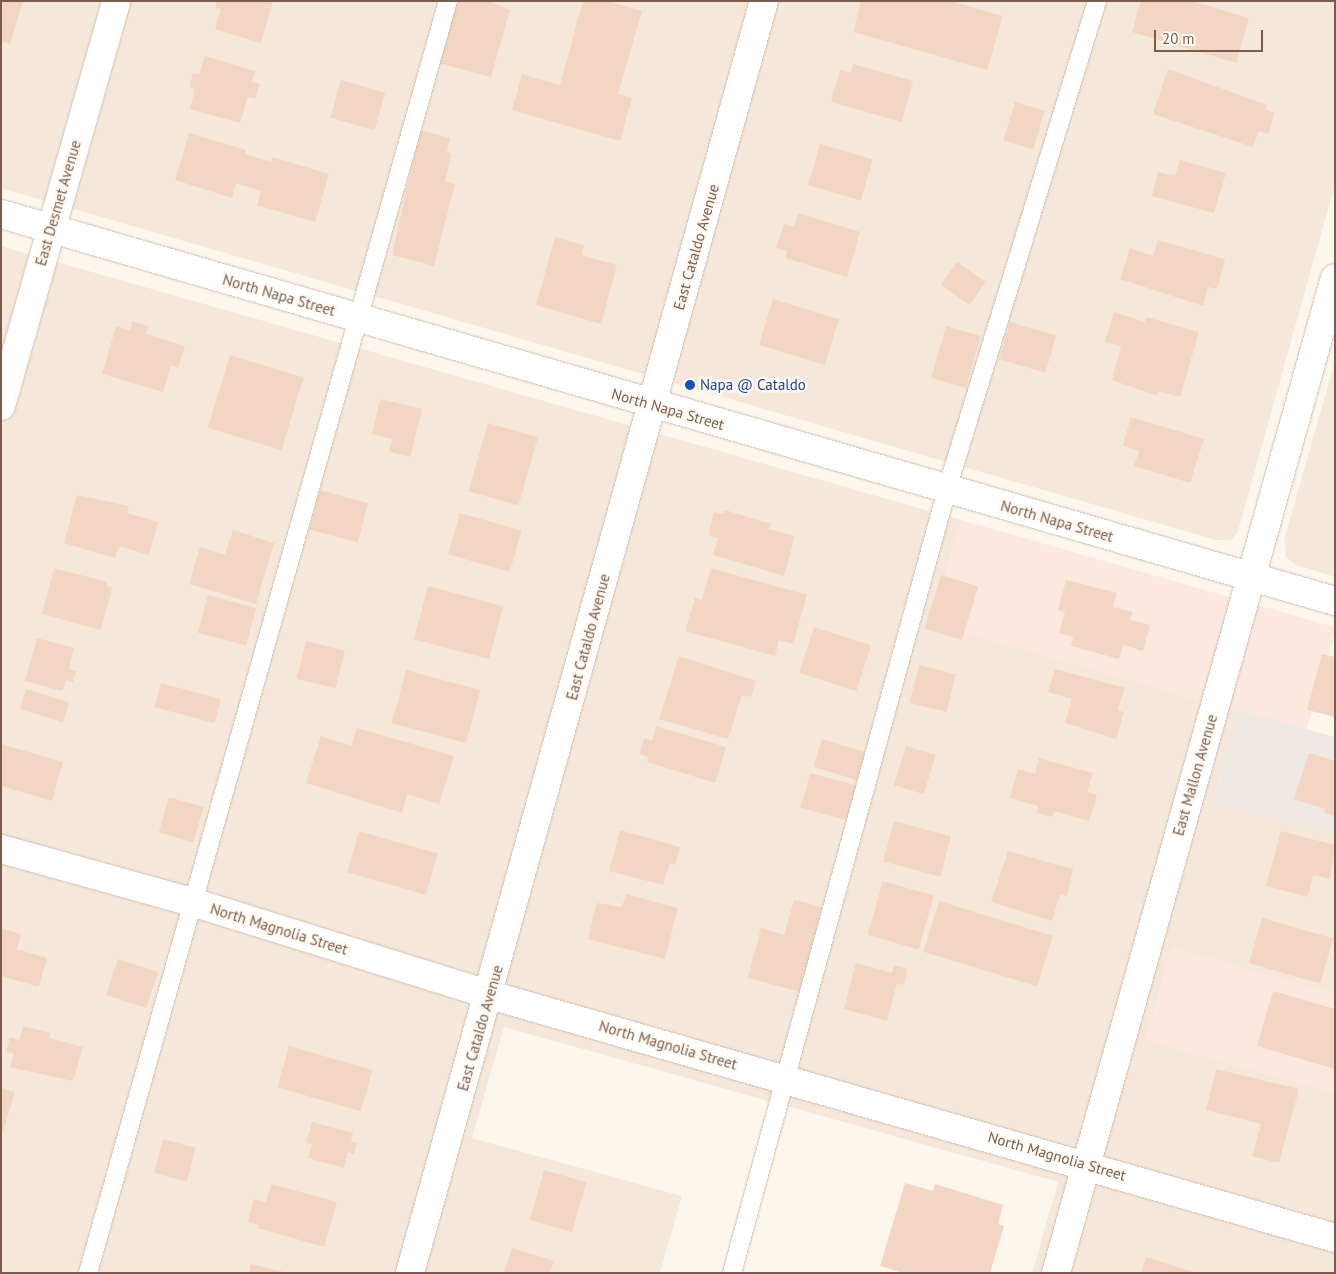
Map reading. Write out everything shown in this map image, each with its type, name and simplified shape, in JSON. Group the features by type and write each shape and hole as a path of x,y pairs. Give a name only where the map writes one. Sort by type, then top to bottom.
{"street":[{"name":"East Desmet Avenue","path":"1,406 116,1"},
{"name":"East Cataldo Avenue","path":"410,1273 490,995 764,1"},
{"name":"North Napa Street","path":"1,214 1335,601"},
{"name":"East Mallon Avenue","path":"1056,1273 1335,278"},
{"name":"North Magnolia Street","path":"1,849 192,902 490,995 788,1079 1335,1238"}],"lane":[{"path":"88,1273 448,1"},
{"path":"732,1273 788,1079 948,489 1097,1"}],"shaded area":[{"path":"1,1 1335,1 1335,184 1238,531 1231,540 1216,540 1,188"},
{"path":"1,246 961,520 932,624 1239,710 1214,801 1335,835 1335,994 1172,948 1146,1040 1335,1093 1335,1273 1032,1273 1058,1182 504,1027 472,1138 682,1196 660,1273 1,1273"},
{"path":"1335,361 1335,577 1296,565 1286,557 1284,541"},
{"path":"961,520 1335,627 1306,731 931,624"},
{"path":"1239,710 1335,737 1335,835 1214,802"},
{"path":"1172,948 1335,994 1335,1093 1146,1040"}],"building":[{"path":"1,1 23,1 10,44 1,41"},
{"path":"217,1 273,1 261,43 215,29 221,9 215,8"},
{"path":"455,1 488,1 510,10 491,77 438,63"},
{"path":"583,1 607,1 642,11 618,94 632,98 620,141 512,110 522,74 560,85"},
{"path":"861,1 950,1 1003,16 987,70 853,32"},
{"path":"1141,1 1192,1 1249,18 1236,63 1132,32"},
{"path":"205,56 255,71 252,82 260,84 255,99 248,97 240,123 190,109 195,89 189,87 193,73 199,74"},
{"path":"853,64 913,81 902,122 831,102 840,70 851,73"},
{"path":"1168,69 1267,105 1266,110 1275,113 1268,134 1259,131 1253,147 1153,114"},
{"path":"341,80 385,93 374,130 330,117"},
{"path":"1015,102 1045,111 1033,149 1003,140"},
{"path":"420,130 450,138 447,152 452,153 445,182 455,184 434,266 392,255"},
{"path":"189,133 246,150 245,154 271,162 272,157 329,174 315,222 257,205 261,191 236,183 232,198 175,180"},
{"path":"820,144 873,159 861,200 808,185"},
{"path":"1180,160 1226,173 1214,213 1152,196 1158,172 1175,176"},
{"path":"798,213 860,232 847,277 785,258 787,251 776,248 784,224 794,227"},
{"path":"555,237 584,245 581,255 617,265 601,324 536,305"},
{"path":"1158,240 1225,259 1217,289 1208,287 1203,306 1120,279 1130,248 1153,256"},
{"path":"957,262 986,282 970,305 941,285"},
{"path":"773,299 839,319 825,365 759,345"},
{"path":"1114,312 1145,322 1146,317 1199,332 1180,397 1158,391 1157,396 1112,380 1121,346 1105,342"},
{"path":"132,321 148,326 146,334 185,346 178,368 171,366 163,392 102,374 116,326 130,330"},
{"path":"1010,322 1056,335 1045,373 999,359"},
{"path":"946,326 981,336 966,388 931,378"},
{"path":"230,355 304,378 281,450 208,428"},
{"path":"380,399 422,409 410,457 389,452 392,439 372,434"},
{"path":"1131,417 1204,439 1190,483 1134,466 1139,451 1123,446"},
{"path":"488,423 538,437 518,506 468,491"},
{"path":"320,490 368,503 358,543 309,530"},
{"path":"77,495 129,506 127,513 158,522 149,555 119,546 115,558 64,543"},
{"path":"725,510 771,524 769,529 795,536 784,576 713,555 718,538 708,535 714,512 724,514"},
{"path":"460,513 522,531 510,572 448,554"},
{"path":"233,530 274,543 256,604 189,584 200,547 225,555"},
{"path":"54,568 107,582 107,586 112,588 101,630 42,614"},
{"path":"711,568 807,595 793,644 779,640 775,656 685,631 695,598 702,600"},
{"path":"941,575 978,586 962,640 925,629"},
{"path":"1066,580 1117,593 1113,607 1133,612 1130,620 1150,625 1143,651 1123,645 1119,659 1071,646 1073,637 1059,633 1065,612 1058,610"},
{"path":"428,586 503,606 489,659 414,639"},
{"path":"208,595 256,608 246,646 198,633"},
{"path":"814,627 871,646 856,691 799,673"},
{"path":"37,638 74,648 69,669 76,671 73,682 66,680 62,691 25,681"},
{"path":"306,641 345,651 335,689 297,679"},
{"path":"1322,654 1335,657 1335,717 1307,710"},
{"path":"679,656 756,681 751,697 742,695 728,739 659,719"},
{"path":"919,665 956,674 946,712 910,703"},
{"path":"1055,669 1125,688 1117,710 1124,712 1116,739 1065,723 1072,699 1048,692"},
{"path":"406,670 480,690 466,743 392,723"},
{"path":"161,683 221,699 214,723 155,707"},
{"path":"26,689 69,702 63,722 20,709"},
{"path":"656,726 726,747 715,783 647,762 648,757 640,754 644,738 652,741"},
{"path":"357,728 454,756 439,804 407,794 402,813 306,783 321,736 351,746"},
{"path":"822,739 865,752 857,780 814,767"},
{"path":"1,744 63,762 52,801 1,786"},
{"path":"906,746 936,755 924,794 894,785"},
{"path":"1309,753 1335,761 1335,816 1324,813 1325,809 1294,799"},
{"path":"1039,758 1093,773 1087,792 1097,795 1089,821 1054,811 1052,817 1036,813 1038,806 1010,798 1018,769 1035,774"},
{"path":"810,773 856,785 847,820 801,808"},
{"path":"169,797 204,807 193,842 159,833"},
{"path":"894,821 951,836 940,877 883,862"},
{"path":"620,830 680,847 675,865 670,863 663,885 609,871"},
{"path":"359,831 438,854 426,895 347,872"},
{"path":"1281,831 1335,845 1330,879 1313,875 1308,897 1266,886"},
{"path":"1008,851 1073,869 1067,896 1060,894 1052,921 991,902"},
{"path":"883,881 934,896 919,949 868,935"},
{"path":"626,894 678,908 665,959 588,939 597,903 622,907"},
{"path":"794,900 822,907 800,992 748,978 761,928 784,935"},
{"path":"939,901 1053,936 1037,986 924,952"},
{"path":"1262,918 1333,938 1320,984 1249,963"},
{"path":"1,928 21,934 17,949 47,958 39,987 1,976"},
{"path":"118,959 158,972 146,1008 106,995"},
{"path":"856,963 892,973 894,965 908,969 904,985 897,983 887,1021 844,1009"},
{"path":"1273,991 1335,1009 1335,1069 1257,1046"},
{"path":"23,1026 51,1033 49,1038 83,1047 73,1081 10,1067 14,1054 6,1052 10,1037 19,1040"},
{"path":"289,1046 373,1070 361,1111 277,1087"},
{"path":"1216,1069 1299,1089 1279,1163 1252,1156 1261,1124 1206,1110"},
{"path":"1,1088 15,1092 2,1135 1,1135"},
{"path":"312,1122 353,1133 351,1141 357,1143 354,1154 348,1152 344,1168 308,1158 312,1144 306,1143"},
{"path":"163,1139 196,1148 187,1182 154,1173"},
{"path":"544,1170 586,1182 572,1232 530,1220"},
{"path":"905,1183 933,1191 935,1184 1003,1205 998,1224 1004,1226 990,1273 903,1273 880,1266"},
{"path":"271,1184 337,1202 324,1247 258,1228 259,1225 248,1222 254,1199 266,1202"},
{"path":"512,1248 554,1261 550,1273 504,1273"},
{"path":"1146,1257 1194,1272 1194,1273 1141,1273"},
{"path":"251,1264 284,1272 284,1273 249,1273"}],"place":[{"name":"Napa @ Cataldo","path":"690,385"}]}
